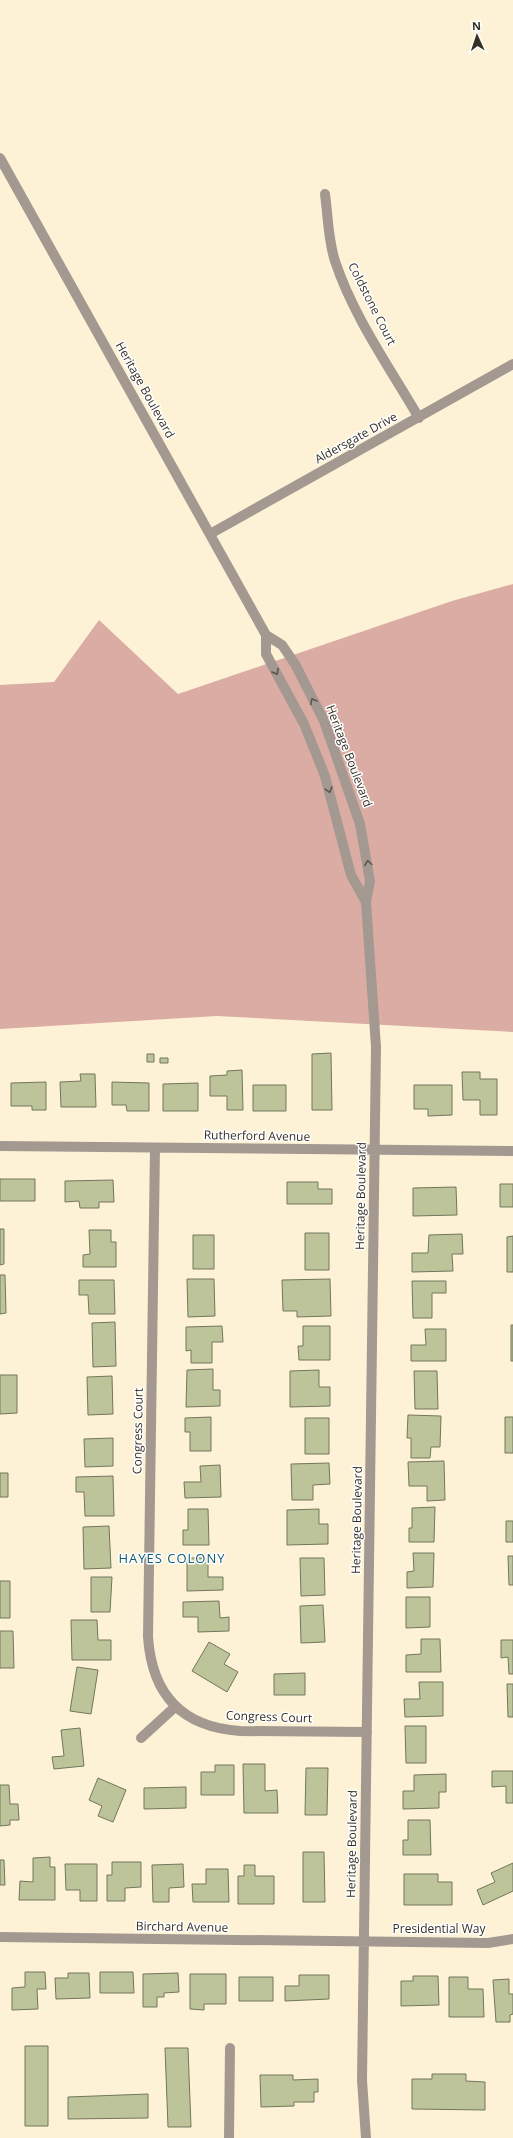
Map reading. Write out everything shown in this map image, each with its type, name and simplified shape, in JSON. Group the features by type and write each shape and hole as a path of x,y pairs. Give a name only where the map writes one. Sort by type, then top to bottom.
{"street":[{"name":"Heritage Boulevard","path":"0,158 266,635 266,654 304,724 322,769 351,875 366,902"},
{"name":"Coldstone Court","path":"325,194 335,260 344,284 419,418"},
{"name":"Aldersgate Drive","path":"210,534 513,364"},
{"name":"Heritage Boulevard","path":"266,635 282,644 291,658 329,734 360,824 370,880 366,902 376,1047 362,2080 366,2138"},
{"name":"Rutherford Avenue","path":"0,1146 513,1151"},
{"name":"Congress Court","path":"155,1148 148,1637 150,1658 158,1681 166,1695 176,1706 191,1718 205,1725 222,1730 367,1732"},
{"path":"141,1738 176,1706"},
{"name":"Birchard Avenue","path":"0,1937 364,1942"},
{"name":"Presidential Way","path":"364,1942 488,1943 513,1939"},
{"path":"229,2138 230,2048"}],"shaded area":[{"path":"513,584 513,1032 217,1016 0,1029 0,685 54,682 99,620 178,694 452,601"}],"building":[{"path":"331,1053 332,1110 312,1110 312,1054"},
{"path":"147,1054 154,1054 154,1062 147,1062"},
{"path":"160,1058 168,1058 168,1063 160,1063"},
{"path":"242,1070 243,1110 227,1110 227,1096 210,1096 210,1076 227,1075 227,1071"},
{"path":"462,1072 480,1072 480,1079 497,1079 497,1115 480,1115 480,1100 463,1100"},
{"path":"80,1074 95,1074 96,1107 61,1107 60,1082 81,1081"},
{"path":"46,1082 46,1110 32,1110 32,1106 11,1106 11,1083"},
{"path":"112,1082 149,1083 149,1111 127,1111 126,1105 112,1105"},
{"path":"198,1083 198,1111 163,1111 163,1084"},
{"path":"253,1085 286,1085 286,1111 253,1111"},
{"path":"414,1085 452,1085 452,1115 428,1116 428,1109 414,1109"},
{"path":"0,1179 35,1179 35,1201 0,1201"},
{"path":"113,1180 114,1202 99,1202 99,1208 80,1208 79,1201 65,1202 65,1181"},
{"path":"287,1182 318,1182 318,1189 332,1189 332,1204 287,1204"},
{"path":"500,1184 513,1184 513,1207 500,1207"},
{"path":"456,1187 457,1215 413,1216 413,1188"},
{"path":"0,1229 4,1229 4,1264 0,1265"},
{"path":"89,1230 111,1230 111,1242 116,1242 116,1267 83,1267 83,1255 90,1254"},
{"path":"305,1233 329,1233 329,1270 305,1270"},
{"path":"462,1234 463,1254 452,1254 453,1271 412,1272 412,1253 428,1253 429,1235"},
{"path":"193,1235 214,1235 214,1269 193,1269"},
{"path":"513,1236 513,1272 507,1272 507,1237"},
{"path":"0,1275 5,1275 6,1313 0,1314"},
{"path":"187,1279 214,1279 215,1316 188,1317"},
{"path":"330,1279 331,1316 297,1317 297,1311 283,1311 282,1280"},
{"path":"79,1280 114,1280 115,1314 89,1314 88,1295 79,1295"},
{"path":"412,1281 446,1281 446,1293 432,1293 432,1318 413,1318"},
{"path":"115,1322 116,1366 93,1367 92,1323"},
{"path":"511,1325 513,1325 513,1361 511,1361"},
{"path":"222,1326 223,1342 212,1342 212,1363 191,1363 191,1350 186,1351 186,1327"},
{"path":"303,1326 330,1326 330,1360 299,1360 298,1346 303,1346"},
{"path":"425,1329 446,1329 446,1361 411,1361 411,1345 426,1345"},
{"path":"213,1369 213,1390 220,1390 220,1406 186,1407 187,1370"},
{"path":"319,1370 319,1387 330,1387 330,1406 290,1407 290,1371"},
{"path":"414,1371 437,1371 438,1409 415,1409"},
{"path":"0,1375 17,1375 17,1413 0,1414"},
{"path":"112,1376 113,1414 88,1415 87,1377"},
{"path":"408,1415 441,1416 440,1447 431,1447 430,1458 411,1458 411,1438 407,1438"},
{"path":"211,1417 211,1451 190,1451 190,1432 185,1432 185,1418"},
{"path":"505,1417 513,1417 513,1453 505,1453"},
{"path":"305,1418 329,1418 329,1454 305,1454"},
{"path":"113,1438 113,1466 85,1467 84,1439"},
{"path":"444,1461 445,1500 427,1501 427,1486 409,1486 408,1462"},
{"path":"329,1463 330,1484 313,1485 313,1500 292,1500 291,1464"},
{"path":"220,1465 221,1497 185,1498 184,1482 201,1482 200,1466"},
{"path":"0,1473 8,1473 8,1497 0,1497"},
{"path":"113,1476 114,1516 85,1516 84,1492 76,1492 76,1477"},
{"path":"435,1507 434,1542 409,1542 409,1528 412,1528 412,1508"},
{"path":"188,1509 208,1509 209,1545 183,1545 183,1530 188,1530"},
{"path":"319,1509 319,1524 328,1524 328,1544 287,1545 287,1510"},
{"path":"506,1521 513,1521 513,1542 506,1542"},
{"path":"109,1526 111,1568 84,1569 83,1527"},
{"path":"413,1553 434,1553 433,1587 407,1588 407,1572 414,1571"},
{"path":"508,1556 513,1556 513,1585 509,1585"},
{"path":"187,1558 208,1558 208,1577 223,1577 223,1590 187,1591"},
{"path":"300,1558 324,1558 325,1595 301,1596"},
{"path":"91,1577 112,1577 110,1612 91,1612"},
{"path":"0,1581 10,1581 10,1618 0,1618"},
{"path":"406,1597 430,1597 430,1627 406,1628"},
{"path":"219,1601 220,1618 229,1617 229,1631 198,1632 198,1617 183,1617 183,1602"},
{"path":"323,1605 325,1642 301,1643 300,1606"},
{"path":"71,1620 97,1620 98,1640 111,1640 111,1660 72,1660"},
{"path":"0,1631 13,1631 14,1668 0,1668"},
{"path":"421,1639 440,1639 441,1672 406,1672 406,1655 421,1654"},
{"path":"501,1640 513,1640 513,1674 509,1674 508,1657 501,1658"},
{"path":"209,1642 230,1654 224,1664 238,1672 227,1692 192,1671"},
{"path":"77,1667 98,1670 91,1714 70,1711"},
{"path":"305,1673 305,1695 274,1695 274,1674"},
{"path":"419,1682 443,1682 443,1716 405,1717 404,1699 420,1699"},
{"path":"507,1684 513,1684 513,1717 508,1717"},
{"path":"405,1726 426,1726 426,1763 406,1763"},
{"path":"80,1728 84,1766 54,1769 52,1757 64,1756 61,1730"},
{"path":"243,1764 265,1764 265,1791 277,1790 278,1813 244,1813"},
{"path":"215,1765 234,1765 234,1795 201,1795 201,1772 215,1772"},
{"path":"306,1768 328,1768 327,1815 305,1815"},
{"path":"492,1771 513,1771 513,1803 506,1803 506,1786 492,1787"},
{"path":"446,1774 446,1792 439,1792 439,1808 403,1809 403,1791 414,1791 414,1775"},
{"path":"98,1778 126,1790 113,1822 98,1816 102,1806 89,1800"},
{"path":"0,1785 9,1785 10,1804 18,1804 19,1820 10,1820 10,1825 0,1826"},
{"path":"186,1787 186,1808 144,1809 144,1788"},
{"path":"408,1820 430,1820 431,1855 403,1855 403,1840 408,1840"},
{"path":"303,1852 324,1852 325,1902 303,1902"},
{"path":"50,1857 50,1867 55,1867 55,1900 19,1900 20,1881 33,1882 33,1858"},
{"path":"0,1860 4,1860 5,1885 0,1885"},
{"path":"112,1862 141,1862 141,1887 125,1888 125,1901 107,1901 107,1875 112,1875"},
{"path":"513,1863 513,1891 483,1905 477,1890 495,1882 491,1873"},
{"path":"65,1864 97,1864 97,1901 80,1901 80,1890 66,1890"},
{"path":"183,1864 184,1887 169,1888 169,1902 153,1902 152,1865"},
{"path":"244,1865 255,1865 255,1876 274,1876 274,1904 238,1904 238,1876 244,1876"},
{"path":"206,1869 228,1869 229,1902 193,1902 192,1884 206,1884"},
{"path":"404,1874 438,1874 438,1882 452,1882 452,1905 404,1905"},
{"path":"25,1972 45,1972 46,1989 37,1989 38,2009 12,2010 12,1988 25,1987"},
{"path":"100,1972 133,1972 134,1993 100,1993"},
{"path":"68,1973 89,1973 90,1998 56,1999 55,1978 68,1978"},
{"path":"178,1973 179,1992 164,1993 164,1997 157,1997 157,2007 143,2007 143,1974"},
{"path":"190,1974 226,1974 226,2004 204,2004 204,2010 190,2009"},
{"path":"299,1975 329,1975 329,1999 285,2001 285,1986 299,1986"},
{"path":"413,1976 438,1976 439,2005 401,2006 401,1981 413,1981"},
{"path":"239,1977 273,1977 273,2001 239,2001"},
{"path":"449,1977 468,1977 468,1989 483,1989 484,2017 449,2017"},
{"path":"509,1979 509,1994 513,1994 513,2014 510,2015 510,2022 496,2022 493,1980"},
{"path":"25,2046 48,2046 48,2126 25,2126"},
{"path":"165,2048 188,2048 191,2127 168,2127"},
{"path":"432,2074 466,2074 466,2081 485,2082 485,2110 412,2109 412,2079 432,2079"},
{"path":"260,2075 293,2075 293,2080 318,2079 318,2092 314,2092 314,2102 294,2102 294,2106 261,2107"},
{"path":"148,2094 148,2118 68,2119 68,2097"}],"district":[{"name":"HAYES COLONY","path":"172,1558"}]}
